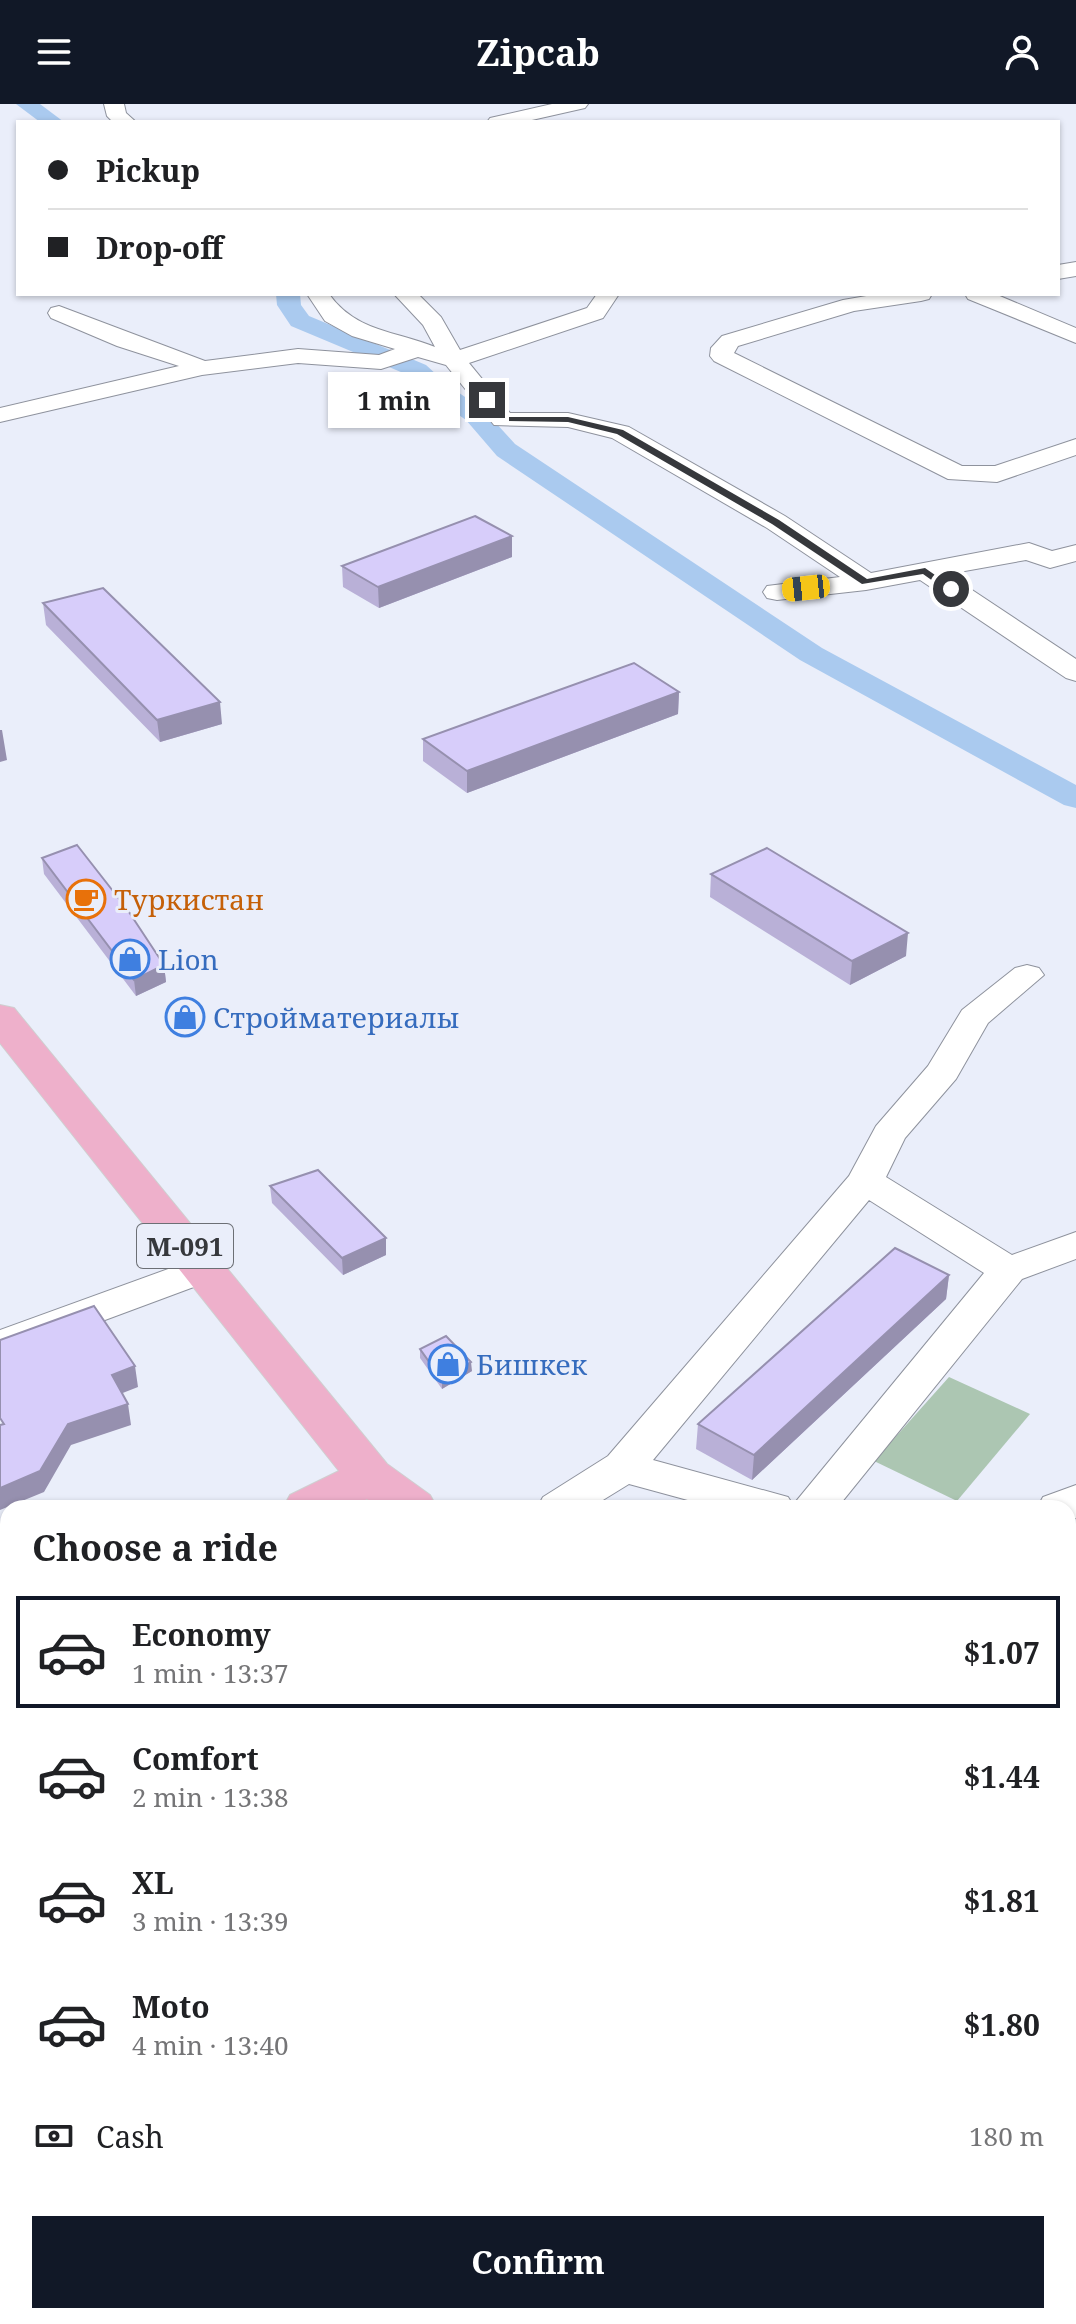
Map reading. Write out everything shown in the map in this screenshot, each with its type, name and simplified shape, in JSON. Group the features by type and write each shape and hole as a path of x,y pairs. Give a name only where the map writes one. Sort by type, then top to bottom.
{"main road":[{"name":"М-091","path":"0,1017 204,1269 375,1492 394,1500"},
{"path":"342,1500 375,1492"}],"street":[{"path":"506,120 578,104"},
{"path":"319,296 333,316 401,355"},
{"path":"407,296 433,322 454,360 503,420 568,420 620,432 776,522 866,582"},
{"path":"0,415 202,368 298,356 401,355 454,360 595,313 607,296"},
{"path":"908,296 851,305 730,341 723,348 722,356 957,474 997,474 1076,447"},
{"path":"981,296 1076,336"},
{"path":"59,313 125,341 202,368"},
{"path":"777,592 866,582 1029,551 1050,560 1076,553"},
{"path":"925,571 1069,661"},
{"path":"571,1500 623,1467 865,1181 889,1134 943,1071 974,1017 1027,975"},
{"path":"865,1181 1008,1270"},
{"path":"820,1500 1008,1270 1076,1245"},
{"path":"0,1345 204,1269"},
{"path":"623,1467 744,1500"}],"green space":[{"path":"949,1377 1030,1414 958,1500 874,1461"}],"building":[{"path":"475,516 512,536 378,587 342,566"},
{"path":"103,588 220,702 157,720 43,603"},
{"path":"634,663 679,692 467,771 423,739"},
{"path":"77,845 127,909 164,965 134,980 42,858"},
{"path":"767,848 908,933 852,961 711,874"},
{"path":"318,1170 386,1238 342,1258 270,1186"},
{"path":"895,1248 949,1275 754,1455 698,1424"},
{"path":"94,1306 135,1366 112,1375 128,1404 68,1424 40,1471 0,1488 0,1425 4,1424 0,1418 0,1340"},
{"path":"446,1336 471,1362 442,1380 420,1349"}],"waterway":[{"path":"26,104 51,120"},
{"path":"288,296 289,305 300,321 417,370 440,391 475,415 506,450 811,654 1076,798"}],"place":[{"name":"Туркистан","path":"86,899"},
{"name":"Lion","path":"130,959"},
{"name":"Стройматериалы","path":"185,1017"},
{"name":"Бишкек","path":"448,1364"}],"route":[{"path":"487,400 503,420 568,420 620,432 776,522 866,582 925,571 951,589"}]}
